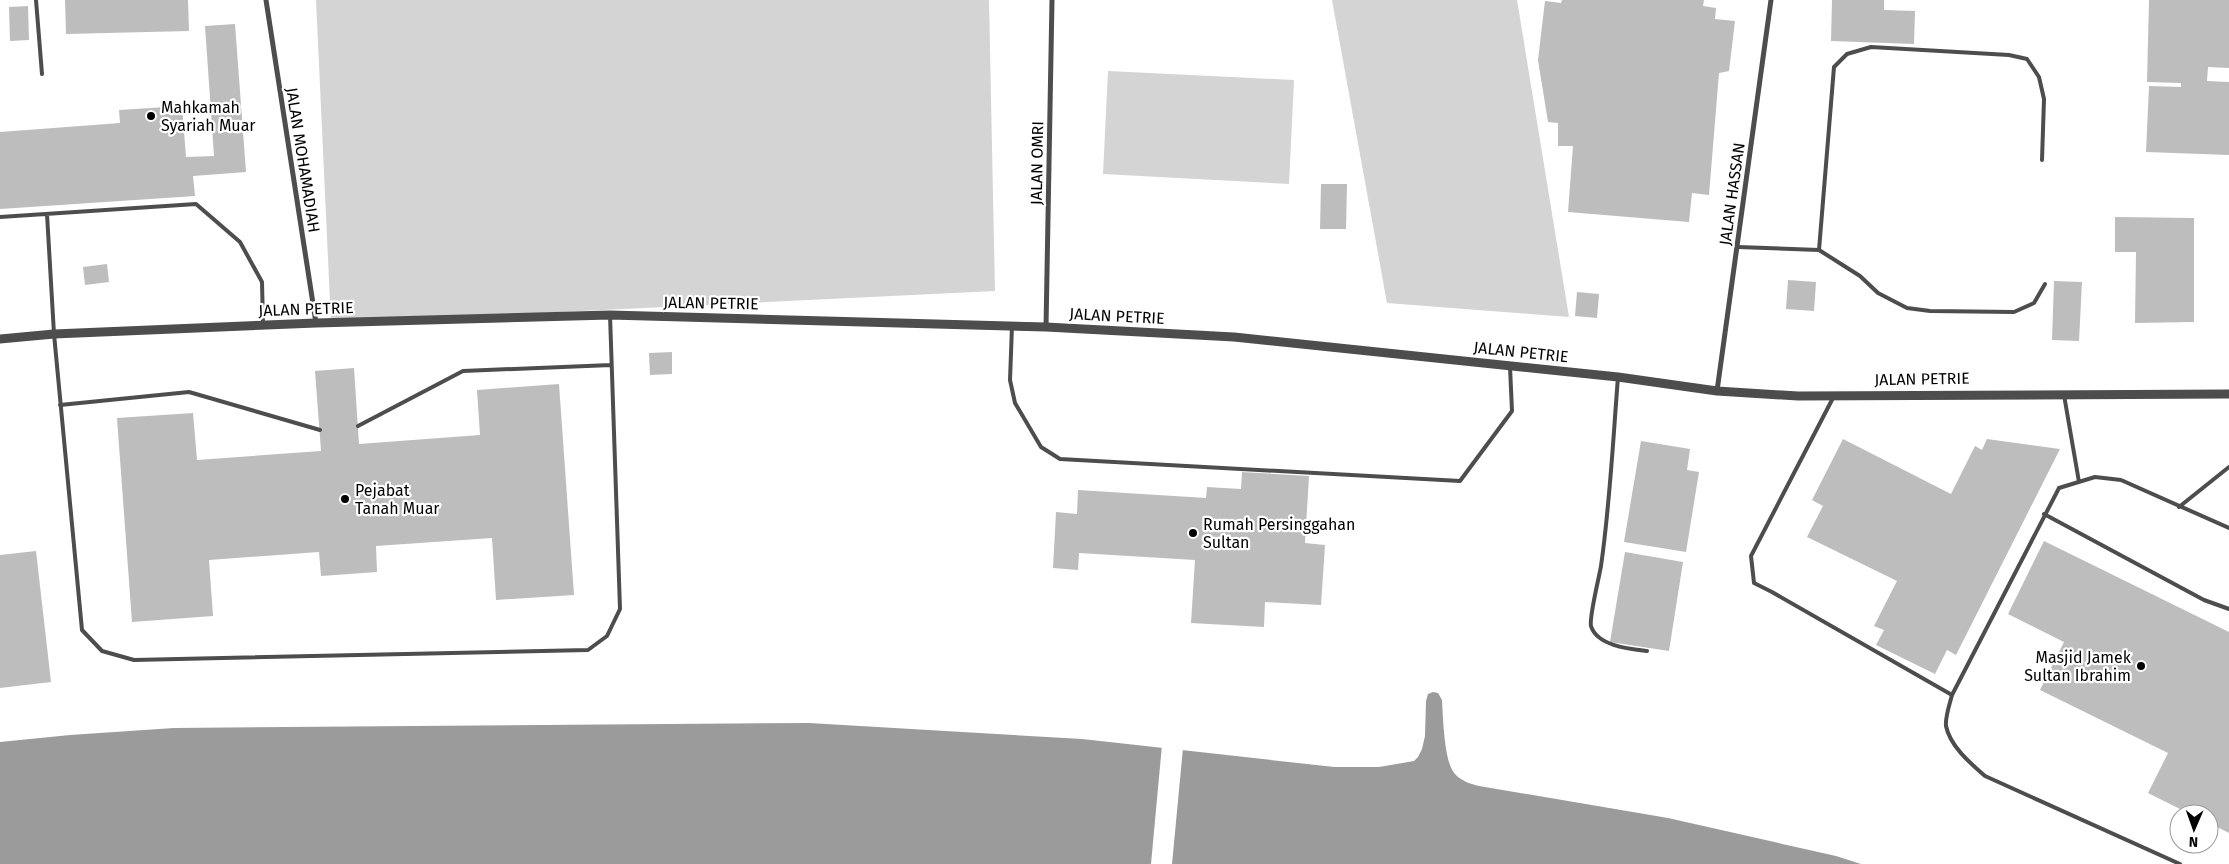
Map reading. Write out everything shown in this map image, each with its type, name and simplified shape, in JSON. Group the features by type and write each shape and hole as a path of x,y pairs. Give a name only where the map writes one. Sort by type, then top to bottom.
{"street":[{"name":"JALAN MOHAMADIAH","path":"266,0 316,323"},
{"name":"JALAN OMRI","path":"1046,327 1052,0"},
{"name":"JALAN HASSAN","path":"1717,391 1771,0"},
{"name":"JALAN PETRIE","path":"0,339 54,334 264,325 610,315 1046,327 1234,337 1618,377 1717,391 1798,396 2229,394"}],"lane":[{"path":"36,0 42,74"},
{"path":"1819,250 1834,67 1847,54 1871,47 2009,55 2027,59 2039,77 2044,99 2042,160"},
{"path":"0,217 196,204 240,242 262,282 264,325"},
{"path":"47,214 54,334 82,630 102,651 134,660 588,650 607,636 620,609 610,315"},
{"path":"1738,247 1819,250 1860,276 1878,293 1907,308 1930,312 2014,312 2034,303 2045,284"},
{"path":"1012,326 1010,380 1015,403 1041,447 1060,458 1460,481 1512,411 1510,366"},
{"path":"358,426 463,371 611,365"},
{"path":"1618,377 1601,565 1591,625 1596,634 1608,642 1623,648 1647,651"},
{"path":"60,405 190,392 320,430"},
{"path":"2064,394 2079,482"},
{"path":"1834,395 1751,556 1754,583 1952,694"},
{"path":"2179,506 2229,467"},
{"path":"2180,864 1985,776 1966,759 1952,741 1946,725 1952,694 2058,488 2094,477 2121,480 2229,528"},
{"path":"2044,514 2204,600 2229,609"}],"shaded area":[{"path":"316,0 989,0 995,291 331,323"},
{"path":"1332,0 1517,0 1569,317 1387,303"},
{"path":"1108,71 1294,80 1289,184 1103,174"},
{"path":"1438,693 1442,700 1448,760 1455,774 1466,782 1479,786 1668,818 1836,856 1861,864 0,864 0,742 174,728 809,723 1082,739 1334,767 1379,767 1414,761 1418,757 1425,736 1426,701 1428,694"}],"pier":[{"path":"1162,745 1183,748 1172,864 1151,864"}],"building":[{"path":"65,0 188,0 189,31 66,34"},
{"path":"1562,0 1704,0 1703,6 1716,8 1715,19 1735,21 1729,71 1719,73 1709,195 1692,193 1689,222 1568,212 1573,146 1558,146 1558,123 1548,122 1538,60 1545,1 1561,3"},
{"path":"1832,0 1884,0 1884,10 1915,11 1914,44 1831,41"},
{"path":"2149,0 2229,0 2229,68 2208,67 2207,81 2229,82 2229,155 2146,152 2149,86 2181,87 2181,83 2147,82"},
{"path":"28,6 29,40 10,41 9,7"},
{"name":"Mahkamah Syariah Muar","path":"235,24 246,172 193,176 195,196 0,209 0,132 120,123 119,110 182,106 186,157 214,156 205,26"},
{"path":"1321,184 1347,184 1346,229 1320,229"},
{"path":"2115,217 2194,218 2194,322 2135,323 2136,252 2115,252"},
{"path":"107,264 109,282 85,285 83,267"},
{"path":"1788,280 1816,282 1814,311 1786,309"},
{"path":"2054,281 2082,282 2079,341 2052,340"},
{"path":"1577,292 1599,294 1597,318 1575,316"},
{"path":"672,352 672,374 650,375 649,353"},
{"name":"Pejabat Tanah Muar","path":"354,368 359,444 480,435 477,390 559,384 574,595 496,600 492,538 376,546 377,572 321,576 319,552 209,560 213,616 132,622 117,418 193,413 197,460 321,451 315,371"},
{"path":"1843,439 1951,494 1975,446 1982,450 1987,439 2060,449 1956,655 1947,650 1935,674 1876,645 1884,630 1874,626 1897,581 1807,537 1823,506 1812,500"},
{"path":"1641,441 1690,449 1687,470 1699,472 1686,552 1624,542"},
{"path":"1242,472 1309,476 1305,543 1325,545 1321,605 1265,602 1264,627 1191,623 1195,560 1079,553 1078,570 1053,568 1056,512 1077,514 1078,490 1206,498 1207,487 1241,489"},
{"name":"Masjid Jamek Sultan Ibrahim","path":"2044,541 2229,632 2229,833 2219,828 2219,804 2170,804 2148,793 2168,753 2040,690 2064,642 2008,614"},
{"path":"36,551 51,682 0,688 0,555"},
{"path":"1625,552 1683,562 1669,651 1610,642"}],"place":[{"name":"Mahkamah Syariah Muar","path":"151,116"},
{"name":"Pejabat Tanah Muar","path":"345,499"},
{"name":"Rumah Persinggahan Sultan","path":"1193,533"},
{"name":"Masjid Jamek Sultan Ibrahim","path":"2141,666"}]}
